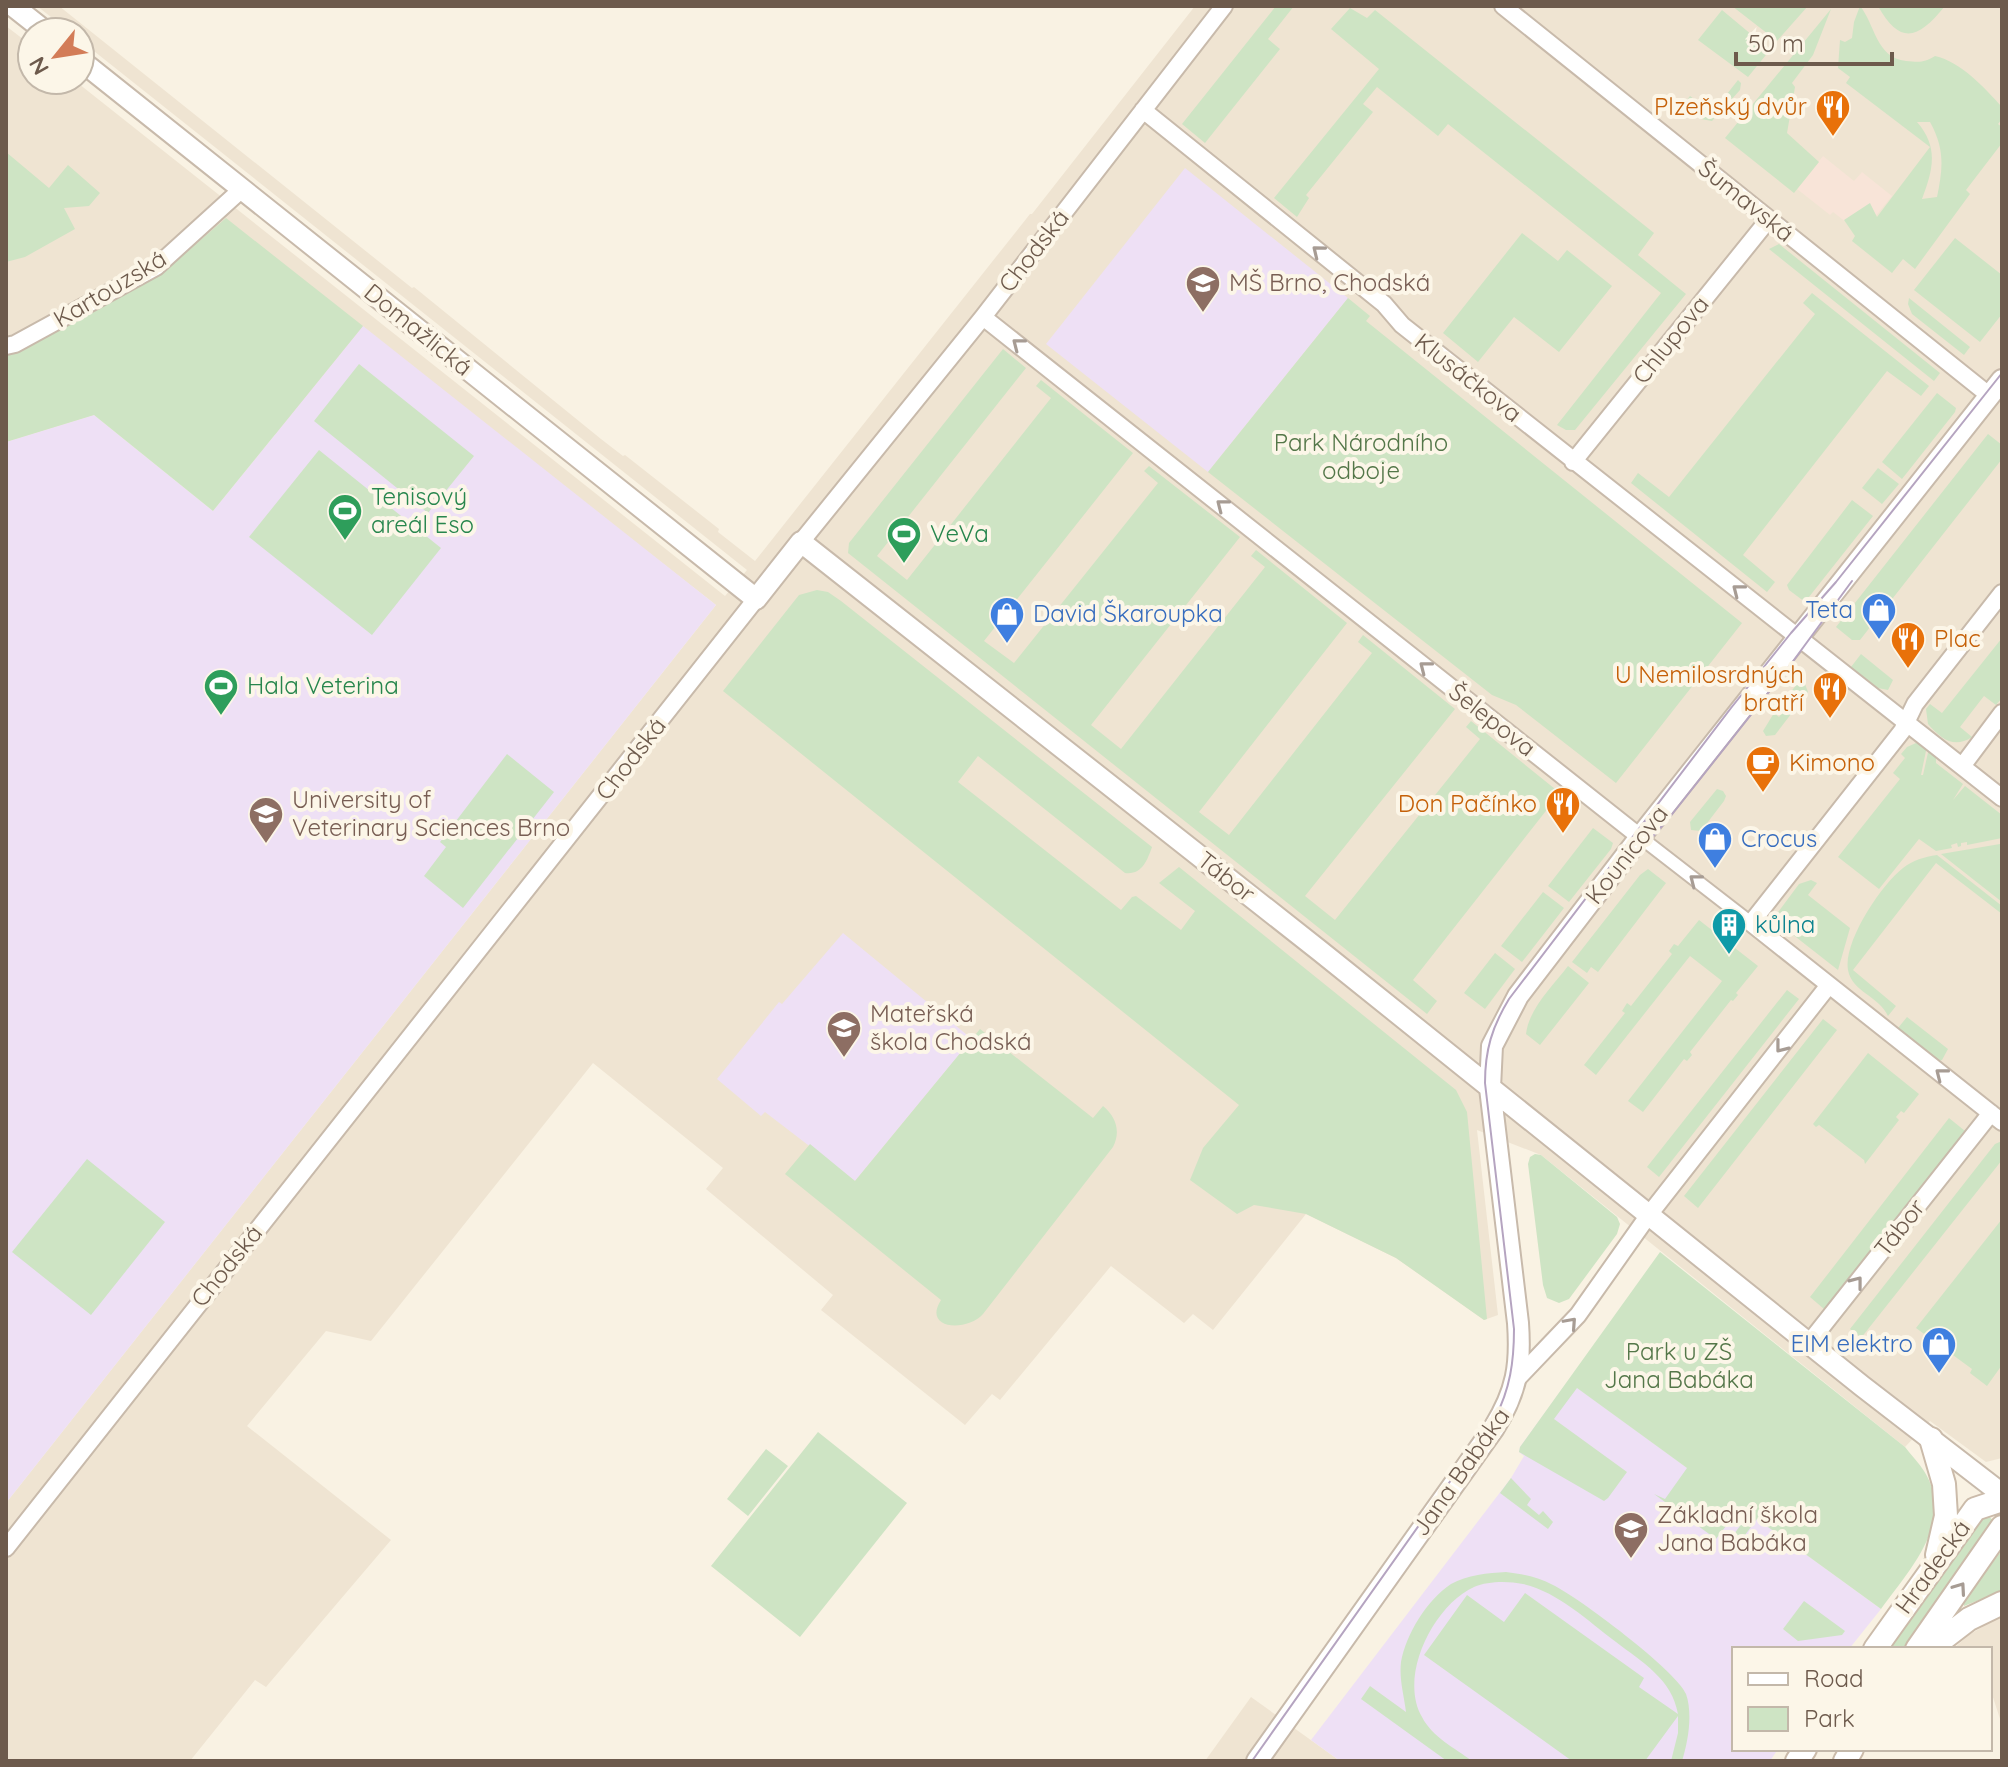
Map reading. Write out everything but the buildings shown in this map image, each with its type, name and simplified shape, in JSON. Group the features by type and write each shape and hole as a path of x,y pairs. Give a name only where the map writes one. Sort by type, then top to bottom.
{"main road":[{"path":"1931,1439 1944,1484 1946,1516 1935,1563"},
{"name":"Hradecká","path":"1876,1647 1975,1509 2002,1500"},
{"name":"Hradecká","path":"1918,1647 2002,1527"},
{"path":"1933,1647 1969,1619 2002,1603"}],"street":[{"name":"Chodská","path":"6,1548 801,542 983,317 1224,6"},
{"name":"Šumavská","path":"1503,6 1769,219 1996,388"},
{"name":"Domažlická","path":"96,73 756,599"},
{"name":"Klusáčkova","path":"1143,110 1384,304 1402,325 1799,638"},
{"name":"Kartouzská","path":"6,346 15,344 156,267 242,189"},
{"name":"Chlupova","path":"1573,462 1769,219"},
{"name":"Šelepova","path":"983,317 1996,1117"},
{"name":"Kounicova","path":"1490,1088 1492,1046 1510,1007 1640,837 1996,388"},
{"name":"Tábor","path":"801,542 2002,1494"},
{"path":"1751,923 1893,743 1915,704 2002,593"},
{"path":"1799,638 2002,798"},
{"path":"1963,765 2002,713"},
{"path":"1516,1380 1578,1315 1648,1216 1829,985"},
{"name":"Jana Babáka","path":"1257,1761 1509,1404 1519,1361 1518,1323 1490,1088"},
{"name":"Tábor","path":"1809,1343 1996,1117"}],"shaded area":[{"path":"37,6 59,6 72,16 50,16"},
{"path":"1195,6 2002,6 2002,1458 1986,1462 1930,1421 1905,1447 1541,1155 1477,1130 1498,1315 1484,1320 1396,1258 1306,1214 1213,1330 1193,1314 1184,1323 1111,1266 1000,1400 992,1394 965,1425 821,1310 833,1295 706,1189 723,1168 593,1063 371,1341 326,1331 247,1426 391,1540 266,1687 255,1680 190,1761 6,1761 6,1503 716,605 534,463 94,415 6,442 6,26 16,34 16,96 94,96 725,596 747,570 96,53 96,36 601,439 719,529 718,532 755,561"},
{"path":"1823,156 1854,181 1862,172 1892,196 1861,234 1797,189"},
{"name":"MŠ Brno, Chodská","path":"1185,168 1348,298 1208,472 1046,344"},
{"name":"University of Veterinary Sciences Brno","path":"363,326 716,605 6,1503 6,442 94,415 213,511"},
{"name":"Mateřská škola Chodská","path":"843,933 972,1039 855,1181 765,1112 761,1116 717,1079 779,1002 782,1004"},
{"name":"Základní škola Jana Babáka","path":"1568,1381 1881,1609 1851,1647 1732,1647 1732,1751 1777,1751 1770,1761 1340,1761 1311,1740 1511,1478 1524,1456 1519,1452"},
{"path":"2002,1615 2002,1725 1992,1694 1992,1647 1955,1647"},
{"path":"1251,1697 1340,1761 1205,1761"}],"green space":[{"path":"1276,6 1294,6 1268,39 1280,49 1205,143 1182,124"},
{"path":"1732,6 1808,6 1777,41"},
{"path":"1860,6 1888,54 1906,61 1921,62 1935,56 1945,59 1972,76 2002,107 2002,119 1998,124 2002,127 2002,143 1966,190 1970,194 1915,269 1903,259 1892,273 1852,241 1855,236 1844,220 1870,203 1877,217 1930,147 1846,83 1850,77 1838,68 1840,40 1845,42 1852,38","holes":["1917,122 1930,122 1940,150 1941,177 1937,197 1922,199 1932,159 1929,140"]},
{"path":"1878,6 1945,6 1927,25 1910,33 1895,28"},
{"path":"1350,8 1367,18 1375,10 1654,233 1638,255 1686,294 1575,430 1566,430 1557,425 1661,293 1448,124 1438,136 1377,87 1363,104 1373,112 1306,195 1309,198 1297,217 1274,198 1379,69 1331,29"},
{"path":"1831,9 1813,55 1792,83 1795,87 1787,133 1819,162 1794,193 1725,138"},
{"path":"1722,10 1770,50 1748,77 1698,40"},
{"path":"1738,80 1740,90 1712,121 1701,119 1683,105 1690,96 1712,113"},
{"path":"6,152 49,188 68,165 100,193 89,206 64,208 75,229 25,257 6,262"},
{"path":"226,218 363,326 213,511 94,415 6,442 6,354 160,275"},
{"path":"1522,233 1558,261 1567,250 1612,286 1559,352 1514,317 1478,362 1443,333"},
{"path":"1955,238 2002,275 2002,314 1980,342 1914,290"},
{"path":"1779,244 1940,373 1934,381 1769,249"},
{"path":"1812,293 1929,386 1921,396 1887,371 1743,555 1775,582 1767,592 1631,483 1638,473 1669,497 1815,314 1803,303"},
{"name":"Park Národního odboje","path":"1348,298 1370,316 1366,321 1742,623 1616,783 1516,705 1492,695 1208,472"},
{"path":"1909,298 1970,347 1964,355 1912,314"},
{"path":"1003,349 1026,368 877,556 907,580 1051,398 1036,386 1041,380 1133,453 984,641 1014,663 1158,483 1144,471 1149,466 1240,537 1091,725 1121,749 1265,567 1251,556 1256,550 1347,623 1199,812 1229,835 1372,653 1358,642 1363,635 1455,709 1305,896 1335,920 1480,739 1466,727 1471,721 1560,793 1413,980 1437,1001 1427,1014 848,553 849,543"},
{"path":"359,364 474,456 428,513 314,421"},
{"path":"1937,393 1956,408 1955,412 1902,479 1882,462"},
{"path":"1988,434 2002,445 2002,459 1860,640 1852,640 1836,627"},
{"name":"Tenisový areál Eso","path":"319,450 441,548 372,635 249,537"},
{"path":"1878,468 1899,484 1882,504 1862,488"},
{"path":"1852,500 1873,516 1805,602 1787,585"},
{"path":"817,590 828,592 841,601 1152,847 1140,869 1125,873 978,756 958,782 1121,910 1136,896 1181,930 1195,911 1159,883 1179,867 1456,1090 1467,1112 1487,1319 1484,1320 1396,1258 1306,1214 1254,1205 1237,1214 1190,1180 1203,1148 1239,1105 723,691 799,595"},
{"path":"2002,638 2002,698 1996,705 1984,696 1960,727 1972,737 1959,742 1948,741 1928,724 1926,709 1930,704 1942,713"},
{"path":"1861,654 1893,680 1888,690 1878,688 1851,667"},
{"path":"1801,682 1808,692 1775,735 1766,736 1763,731 1774,713 1779,717 1790,703 1786,698"},
{"path":"1916,743 1927,746 1921,775 1929,748 1936,753 1936,763 1963,784 1953,800 1965,786 2002,815 2002,838 1967,845 1967,842 1961,843 1958,847 1957,843 1951,845 1952,848 1936,851 1919,839 1879,889 1838,857 1900,779 1893,773 1905,758 1901,754"},
{"path":"507,754 554,792 463,908 424,876 446,847 440,842"},
{"path":"1717,789 1726,796 1724,801 1701,831 1691,830 1690,822"},
{"path":"1593,828 1613,843 1569,902 1548,886"},
{"path":"2000,844 2002,902 1941,854"},
{"path":"1937,855 2002,906 2002,914 1936,863 1853,970 1896,1006 1888,1016 1879,1003 1850,977 1848,958 1851,945 1865,915 1894,876 1911,863"},
{"path":"1648,869 1666,883 1598,972 1591,967 1587,973 1572,962"},
{"path":"1811,880 1817,883 1808,895 1850,928 1838,970 1773,919 1799,884"},
{"path":"1543,892 1564,908 1522,962 1501,946"},
{"path":"1699,920 1758,966 1690,1052 1692,1055 1687,1061 1684,1059 1643,1112 1628,1101 1722,981 1690,956 1596,1075 1584,1065 1625,1013 1622,1011 1627,1003 1631,1006 1672,954 1669,951 1674,944 1678,946"},
{"path":"1495,953 1515,969 1485,1009 1464,993"},
{"path":"1568,966 1589,983 1540,1045 1526,1034 1528,1024 1542,998"},
{"path":"1787,990 1799,999 1659,1177 1647,1167"},
{"path":"1907,1017 1948,1049 1942,1060 1939,1061 1898,1028"},
{"path":"1823,1019 1837,1030 1698,1208 1684,1196"},
{"path":"980,1029 1093,1118 1103,1106 1114,1120 1117,1135 1113,1147 983,1314 967,1324 949,1325 937,1317 941,1300 785,1174 810,1144 855,1181"},
{"path":"1868,1053 1919,1094 1904,1113 1901,1111 1896,1117 1899,1120 1865,1164 1864,1160 1819,1125 1816,1127 1813,1124"},
{"path":"1949,1118 1965,1131 1824,1309 1810,1297"},
{"path":"2002,1141 2002,1160 1861,1338 1850,1329 1995,1144"},
{"path":"1535,1154 1541,1155 1617,1217 1620,1224 1617,1234 1569,1299 1559,1303 1547,1298 1543,1285 1528,1164"},
{"path":"87,1159 165,1222 91,1315 12,1252"},
{"path":"2002,1219 2002,1365 1987,1386 1970,1373 1972,1369 1916,1328"},
{"name":"Park u ZŠ Jana Babáka","path":"1660,1252 1905,1447 1924,1471 1932,1490 1935,1509 1932,1527 1915,1562 1881,1609 1757,1519 1733,1551 1726,1545 1748,1515 1740,1508 1716,1539 1654,1494 1665,1499 1687,1468 1577,1388 1554,1419 1627,1472 1608,1498 1604,1501 1519,1452"},
{"path":"818,1432 907,1503 800,1637 711,1566"},
{"path":"766,1449 788,1466 748,1516 727,1499"},
{"path":"1511,1478 1531,1499 1527,1505 1539,1515 1543,1511 1553,1522 1548,1529 1500,1493"},
{"path":"1988,1515 1994,1522 1904,1647 1890,1647"},
{"path":"2002,1550 2002,1591 1964,1606 1964,1601"},
{"path":"1506,1572 1536,1578 1566,1592 1626,1635 1679,1683 1686,1694 1689,1710 1688,1737 1682,1761 1671,1761 1678,1733 1678,1716 1645,1761 1572,1761 1424,1655 1467,1595 1504,1622 1525,1593 1644,1678 1639,1687 1678,1714 1663,1681 1645,1664 1560,1600 1523,1584 1485,1584 1459,1596 1434,1625 1417,1663 1414,1682 1422,1717 1438,1736 1472,1761 1447,1761 1361,1699 1370,1686 1406,1712 1401,1662 1408,1640 1426,1608 1457,1581"},
{"path":"1804,1601 1845,1631 1842,1635 1798,1641 1783,1629"}],"tram line":[{"path":"1252,1761 1495,1418 1508,1386 1514,1329 1485,1083 1488,1049 1503,1009 1731,708 2002,373"},
{"path":"1608,887 1669,818 1791,664 1852,581"}],"place":[{"name":"Plzeňský dvůr","path":"1833,138"},
{"name":"MŠ Brno, Chodská","path":"1203,314"},
{"name":"Tenisový areál Eso","path":"345,542"},
{"name":"VeVa","path":"904,565"},
{"name":"Teta","path":"1879,641"},
{"name":"David Škaroupka","path":"1007,645"},
{"name":"Plac","path":"1908,670"},
{"name":"Hala Veterina","path":"221,717"},
{"name":"U Nemilosrdných bratří","path":"1830,720"},
{"name":"Kimono","path":"1763,794"},
{"name":"Don Pačínko","path":"1563,835"},
{"name":"University of Veterinary Sciences Brno","path":"266,845"},
{"name":"Crocus","path":"1715,870"},
{"name":"kůlna","path":"1729,956"},
{"name":"Mateřská škola Chodská","path":"844,1059"},
{"name":"EIM elektro","path":"1939,1375"},
{"name":"Základní škola Jana Babáka","path":"1631,1560"}]}
